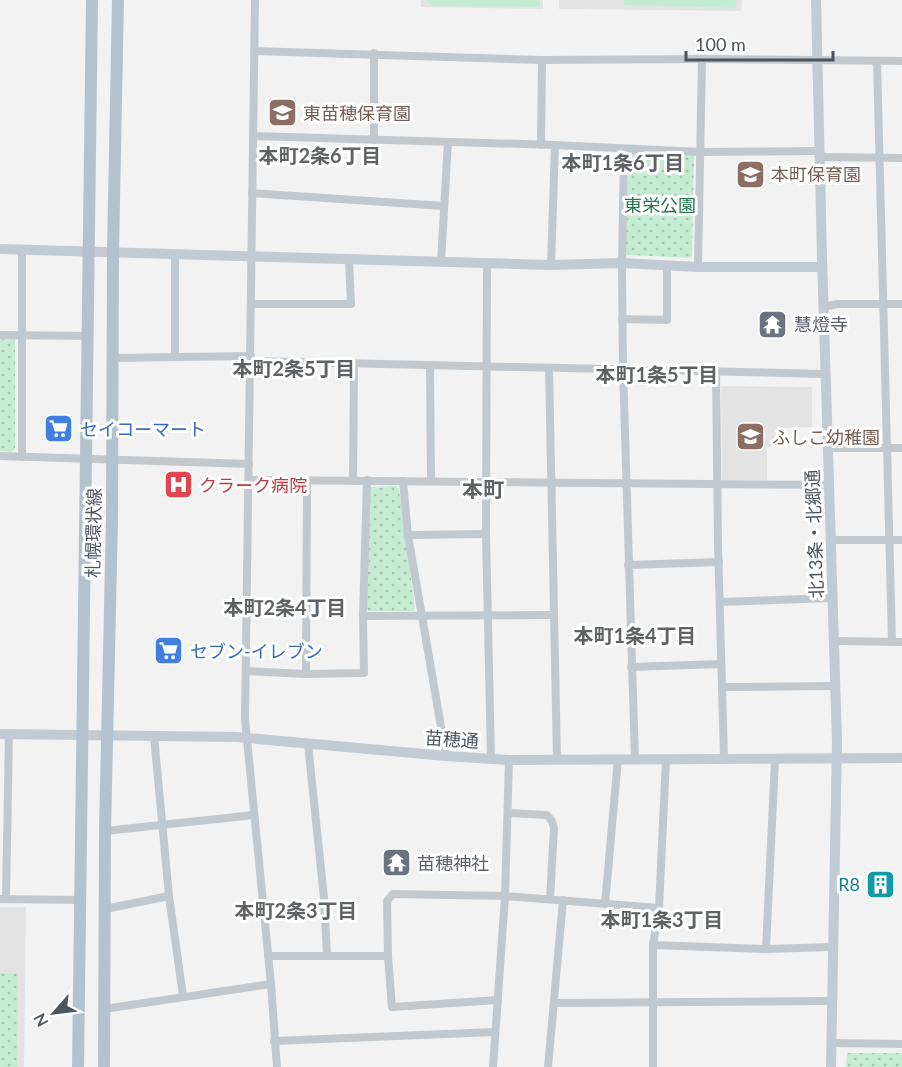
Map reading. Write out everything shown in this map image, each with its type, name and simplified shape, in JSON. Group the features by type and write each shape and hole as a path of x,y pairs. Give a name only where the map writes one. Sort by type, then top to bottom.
{"main road":[{"name":"札幌環状線","path":"78,1067 92,0"},
{"name":"札幌環状線","path":"104,1067 105,831 112,519 113,251 118,0"}],"street":[{"path":"255,0 245,738 277,1067"},
{"name":"北13条・北郷通","path":"816,0 837,760 831,1067"},
{"path":"254,51 542,60 902,61"},
{"path":"374,53 374,140"},
{"path":"698,267 702,59"},
{"path":"541,145 542,60"},
{"path":"877,61 892,642"},
{"path":"254,136 902,158"},
{"path":"441,262 448,142"},
{"path":"551,265 555,145"},
{"path":"624,150 622,319 635,759"},
{"path":"252,193 444,206"},
{"path":"0,249 551,265 622,263 698,267 822,267"},
{"path":"22,249 22,457"},
{"path":"174,357 175,254"},
{"path":"251,304 351,304 349,260"},
{"path":"487,263 486,534 491,759"},
{"path":"622,319 667,320 667,265"},
{"path":"823,307 837,304 902,304"},
{"path":"0,335 88,336"},
{"path":"113,358 250,358 354,364 825,374"},
{"path":"353,480 354,364"},
{"path":"430,365 432,481"},
{"path":"549,368 557,759"},
{"path":"716,370 718,562 724,759"},
{"path":"827,448 902,448"},
{"path":"0,456 249,464"},
{"path":"249,480 830,485"},
{"path":"246,670 306,674 364,673 363,616 367,480"},
{"path":"306,674 307,481"},
{"path":"403,481 408,535 446,756"},
{"path":"408,535 486,534"},
{"path":"831,540 902,540"},
{"path":"628,565 718,562"},
{"path":"720,602 832,598"},
{"path":"363,616 553,615"},
{"path":"833,641 902,642"},
{"path":"631,667 721,664"},
{"path":"722,687 835,686"},
{"path":"4,734 3,899 81,900"},
{"name":"苗穂通","path":"4,734 245,738 509,760 902,758"},
{"path":"154,736 161,826 183,996"},
{"path":"308,744 324,898 327,956"},
{"path":"605,904 618,759"},
{"path":"653,1067 653,945 659,908 666,759"},
{"path":"493,1067 505,896 509,760"},
{"path":"766,950 775,760"},
{"path":"509,813 547,815 552,821 554,828 550,898"},
{"path":"105,831 254,815"},
{"path":"498,1000 392,1007 387,901 393,894 550,898 659,908"},
{"path":"105,909 169,896"},
{"path":"548,1067 563,900"},
{"path":"653,945 766,950 833,947"},
{"path":"268,956 388,956"},
{"path":"104,1009 270,984"},
{"path":"554,1003 833,1001"},
{"path":"274,1041 495,1032"},
{"path":"833,1043 902,1044"}],"shaded area":[{"path":"421,0 543,0 543,9 421,7"},
{"path":"559,0 742,0 741,11 559,9"},
{"name":"ふしこ幼稚園","path":"721,386 812,387 812,427 781,428 782,446 767,447 767,480 722,480"},
{"path":"0,907 26,907 24,1067 0,1067"}],"green space":[{"path":"426,0 539,0 540,7 431,6"},
{"path":"623,0 736,0 736,8 624,5"},
{"name":"東栄公園","path":"632,153 694,155 692,256 690,258 628,255 625,252 629,155"},
{"path":"0,339 15,339 15,449 11,452 0,451"},
{"path":"396,486 399,489 415,608 413,611 369,611 366,608 369,487"},
{"path":"0,973 18,974 17,1067 0,1067"},
{"path":"847,1053 902,1053 902,1067 846,1067"}],"place":[{"name":"東苗穂保育園","path":"282,113"},
{"name":"本町保育園","path":"750,174"},
{"name":"慧燈寺","path":"773,324"},
{"name":"セイコーマート","path":"59,429"},
{"name":"ふしこ幼稚園","path":"751,437"},
{"name":"クラーク病院","path":"178,485"},
{"name":"セブン-イレブン","path":"169,651"},
{"name":"苗穂神社","path":"396,863"},
{"name":"R8","path":"881,884"}],"district":[{"name":"本町2条6丁目","path":"320,155"},
{"name":"本町1条6丁目","path":"623,162"},
{"name":"本町2条5丁目","path":"294,368"},
{"name":"本町1条5丁目","path":"657,374"},
{"name":"本町","path":"483,488"},
{"name":"本町2条4丁目","path":"285,607"},
{"name":"本町1条4丁目","path":"635,635"},
{"name":"本町2条3丁目","path":"296,910"},
{"name":"本町1条3丁目","path":"662,919"}]}
